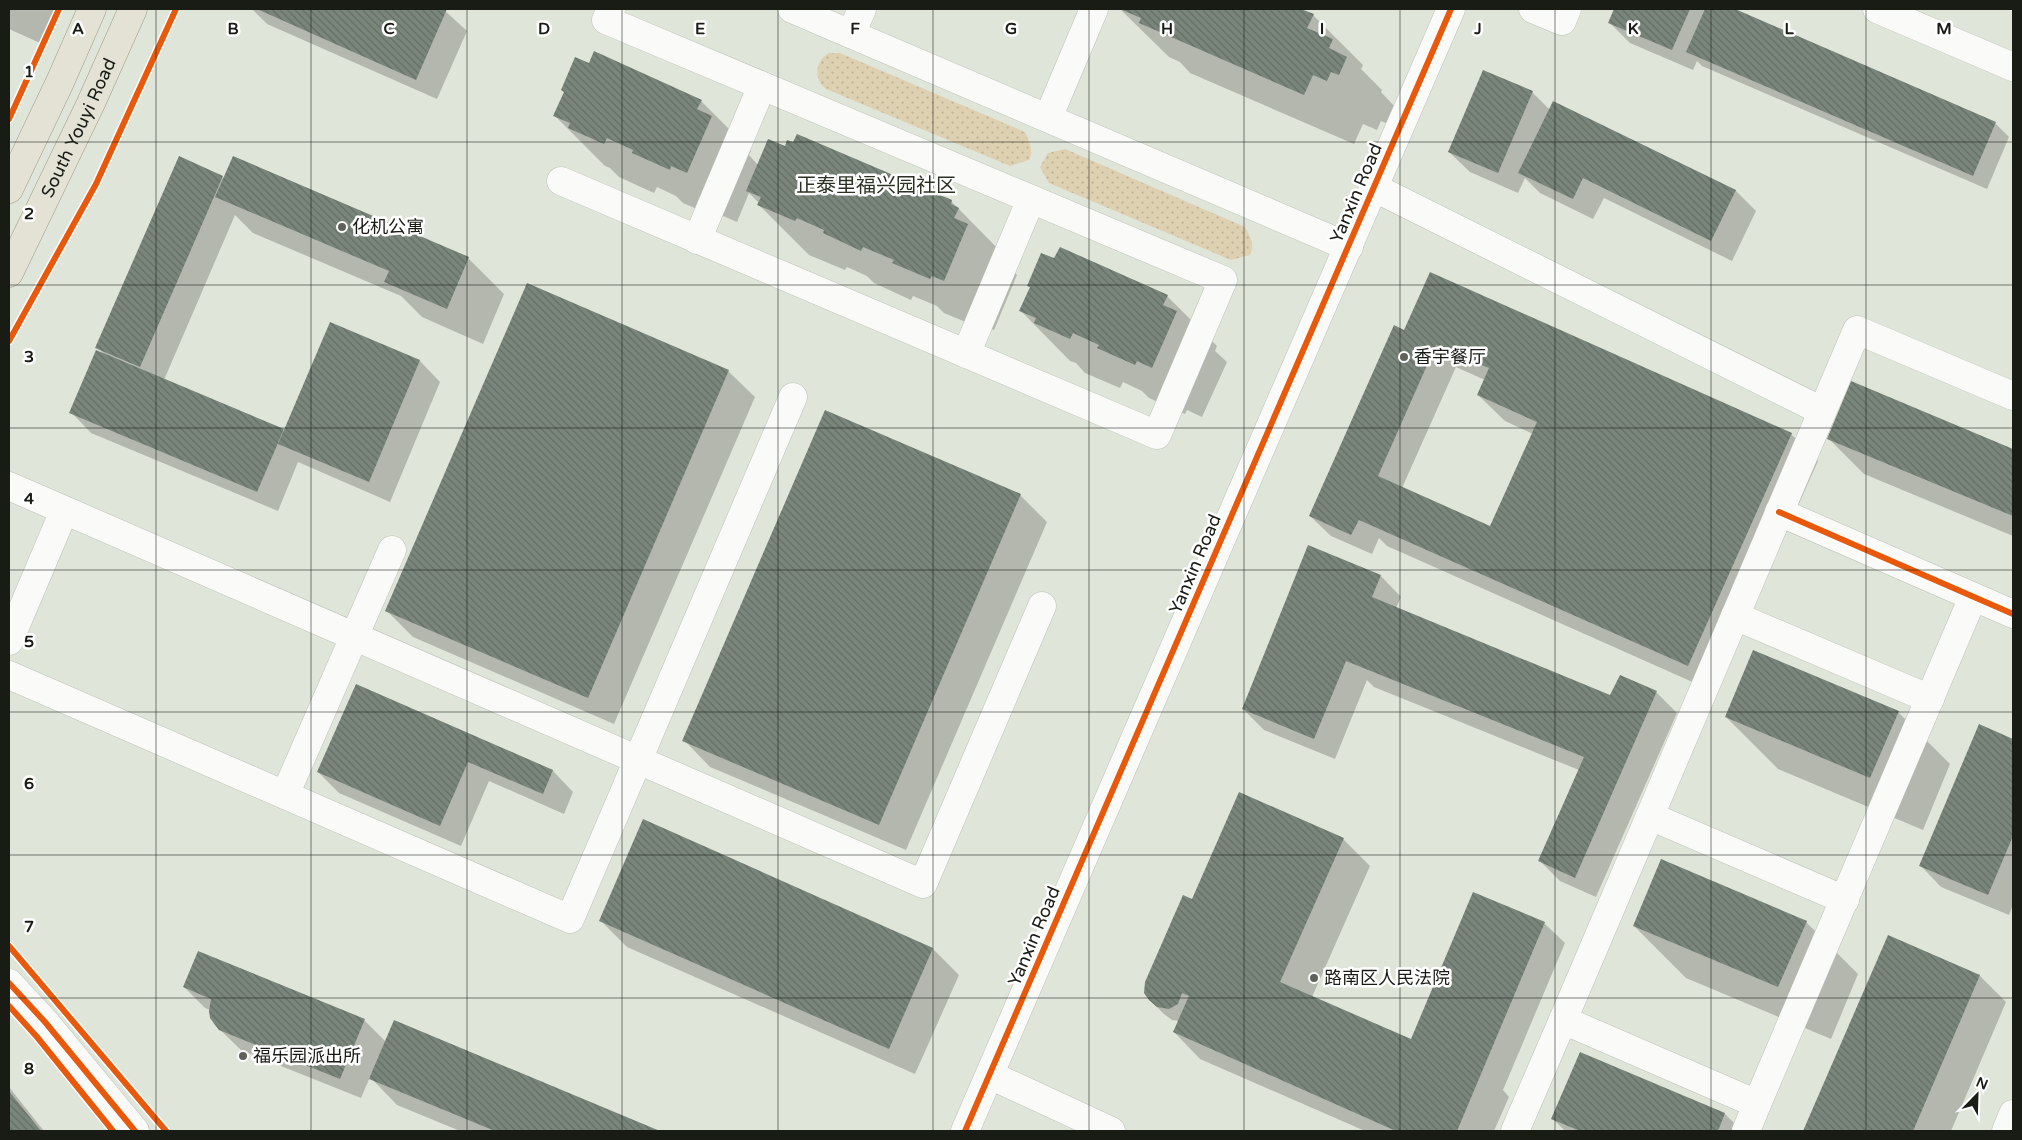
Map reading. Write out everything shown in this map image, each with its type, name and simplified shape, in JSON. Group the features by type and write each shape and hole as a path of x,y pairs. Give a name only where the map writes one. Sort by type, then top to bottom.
{"main road":[{"name":"South Youyi Road","path":"9,189 60,82 92,9"},
{"name":"South Youyi Road","path":"9,273 91,103 133,9"}],"street":[{"path":"561,181 1157,436 1223,280 606,20 611,9"},
{"path":"792,9 1349,248"},
{"path":"851,34 862,9"},
{"path":"1048,118 1094,9"},
{"name":"Yanxin Road","path":"965,1131 1451,9"},
{"path":"1533,9 1562,21 1567,9"},
{"path":"1876,9 2013,66"},
{"path":"697,240 762,86"},
{"path":"1375,188 1822,412"},
{"path":"966,354 1031,199"},
{"path":"1515,1131 1857,330 2013,396"},
{"path":"9,674 570,919 793,397"},
{"path":"9,486 923,884 1042,606"},
{"path":"9,641 64,510"},
{"path":"1779,512 2013,614"},
{"path":"285,794 392,550"},
{"path":"1746,1131 1973,597"},
{"path":"1735,616 1930,699"},
{"path":"1650,816 1845,900"},
{"path":"9,983 45,1022 135,1131"},
{"path":"1563,1020 1757,1104"},
{"path":"990,1075 1111,1131"},
{"path":"2006,1131 2013,1114"}],"shaded area":[{"path":"829,53 840,53 1025,132 1031,149 1029,160 1010,166 826,89 819,80 817,70 824,56"},
{"path":"1065,149 1245,227 1252,244 1250,255 1231,260 1049,183 1040,167 1048,153"}],"building":[{"path":"257,9 447,9 416,80"},
{"path":"1120,9 1301,9 1314,14 1307,28 1333,39 1329,48 1347,57 1339,75 1331,72 1327,81 1313,75 1304,95 1139,23 1141,18"},
{"path":"1614,9 1690,9 1672,50 1608,23"},
{"path":"1705,9 1735,9 1996,122 1973,176 1686,52"},
{"path":"594,51 702,100 697,109 712,116 687,173 671,166 670,170 632,153 633,150 607,138 604,144 568,128 570,123 553,116 564,92 561,90 575,57 589,63"},
{"path":"1483,70 1533,91 1498,173 1448,152"},
{"path":"1553,101 1736,190 1711,241 1583,178 1573,199 1518,173"},
{"path":"797,134 952,200 951,204 959,208 954,218 968,224 944,281 932,276 930,279 892,263 894,260 863,247 861,251 823,233 824,230 797,218 795,221 757,205 761,197 746,191 768,139 785,146 787,140 793,142"},
{"path":"179,156 223,176 140,367 95,348"},
{"name":"化机公寓","path":"233,156 469,257 447,309 384,282 389,271 215,197"},
{"path":"1060,247 1168,295 1163,305 1177,311 1152,368 1137,361 1135,365 1097,348 1099,345 1073,333 1070,339 1034,323 1036,318 1019,311 1030,287 1027,286 1041,253 1054,258"},
{"path":"1430,272 1792,433 1688,666 1359,520 1351,535 1309,516 1394,325 1404,330","holes":["1436,345 1489,368 1477,395 1537,422 1490,526 1378,476"]},
{"path":"527,283 729,370 588,698 385,611"},
{"path":"330,322 420,360 369,482 278,444"},
{"path":"96,350 284,429 257,492 69,413"},
{"path":"1851,381 2013,449 2013,516 1827,439"},
{"path":"825,410 1021,494 879,825 682,741"},
{"path":"1308,545 1381,575 1372,597 1610,695 1620,675 1657,691 1575,878 1538,861 1584,757 1346,661 1314,739 1242,709"},
{"path":"1753,650 1899,711 1870,778 1725,717"},
{"path":"356,684 553,770 543,794 468,762 440,826 317,772"},
{"path":"1979,724 2013,739 2013,836 1988,895 1919,866"},
{"path":"1239,792 1344,838 1280,982 1411,1039 1473,892 1545,922 1457,1131 1396,1131 1173,1032 1189,996 1182,993 1178,1004 1169,1009 1157,1007 1144,993 1145,982 1183,895 1192,899"},
{"path":"643,819 933,948 889,1049 599,921"},
{"path":"1661,859 1807,921 1778,987 1633,926"},
{"path":"1888,935 1980,975 1913,1131 1803,1131"},
{"name":"福乐园派出所","path":"198,951 365,1019 340,1079 219,1030 210,1018 211,999 183,987"},
{"path":"394,1020 660,1131 495,1131 369,1079"},
{"path":"1580,1052 1725,1113 1718,1131 1580,1131 1551,1119"},
{"path":"9,1091 41,1131 9,1131"}],"cycle path":[{"path":"9,119 59,9"},
{"path":"9,341 96,184 176,9"},
{"path":"965,1131 1451,9"},
{"path":"1779,512 2013,614"},
{"path":"9,946 166,1131"},
{"path":"9,983 45,1022 135,1131"},
{"path":"9,1006 37,1037 113,1131"}],"place":[{"name":"化机公寓","path":"342,227"},
{"name":"香宇餐厅","path":"1404,357"},
{"name":"路南区人民法院","path":"1314,978"},
{"name":"福乐园派出所","path":"243,1056"}],"district":[{"name":"正泰里福兴园社区","path":"876,185"}]}
